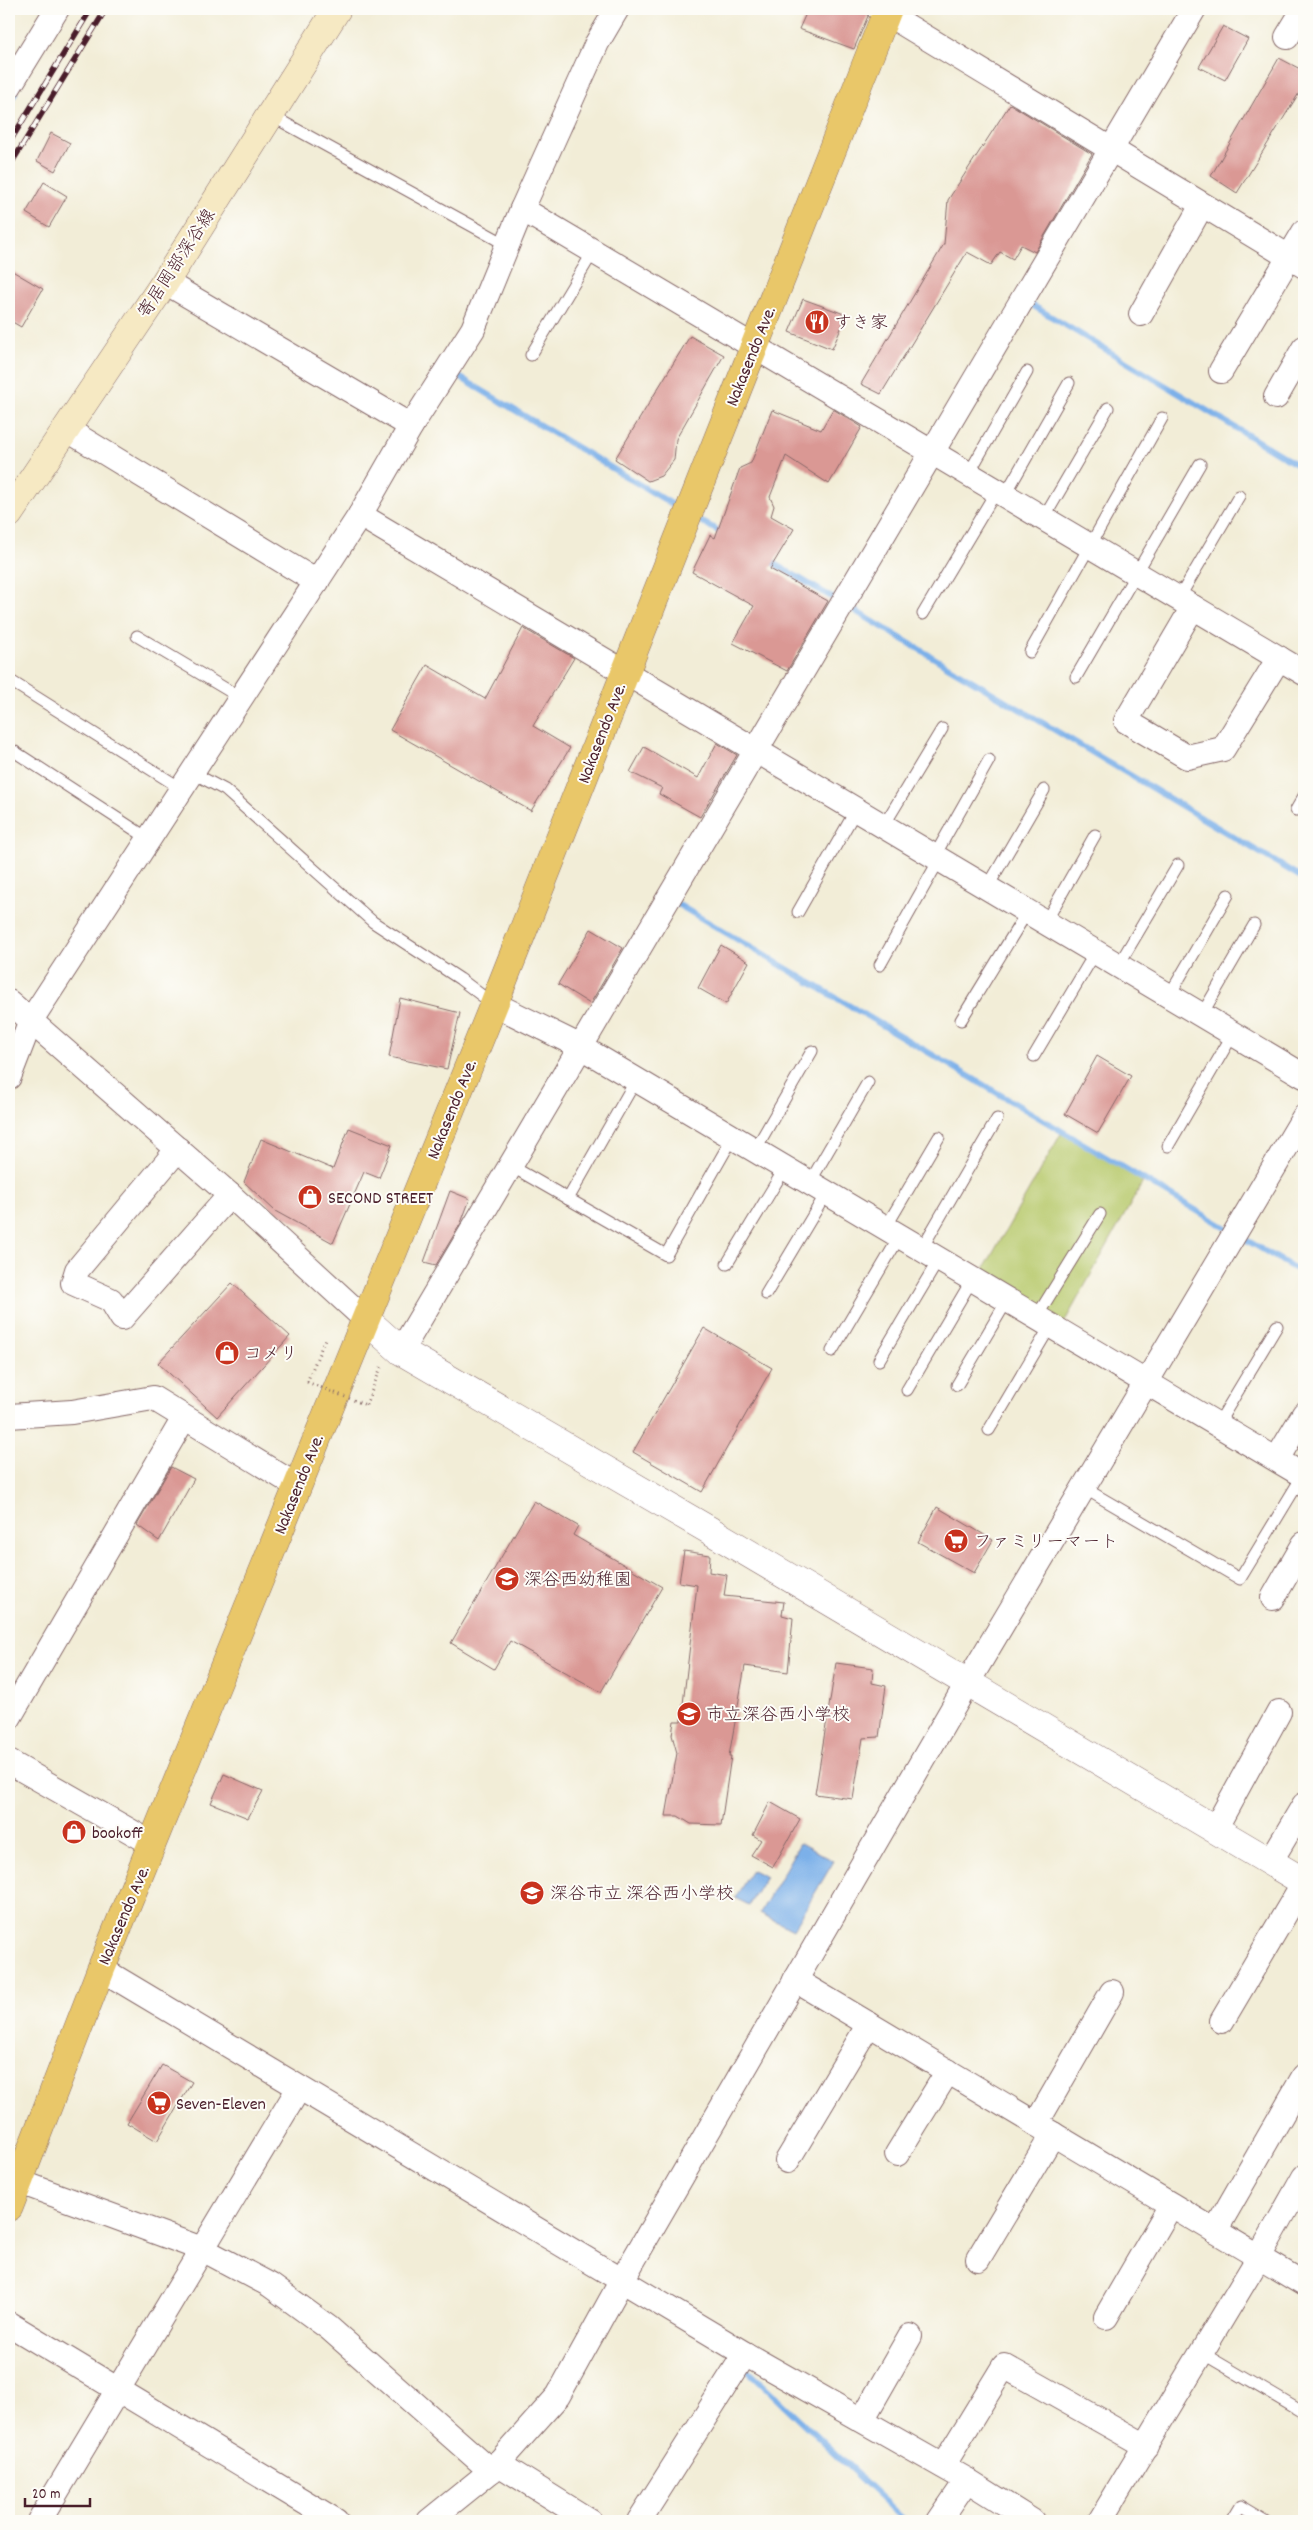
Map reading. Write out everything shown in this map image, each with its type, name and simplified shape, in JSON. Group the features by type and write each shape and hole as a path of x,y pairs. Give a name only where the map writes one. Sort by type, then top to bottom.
{"highway":[{"name":"Nakasendo Ave.","path":"9,2207 14,2180 153,1844 494,1004 753,348 884,10"}],"main road":[{"name":"寄居岡部深谷線","path":"9,514 165,282 337,9"}],"street":[{"path":"9,87 57,9"},
{"path":"9,1077 31,1020 360,515 411,426 474,329 522,209 597,43 617,9"},
{"path":"391,1357 511,1166 1024,300 1110,148 1194,9"},
{"path":"1287,37 1304,9"},
{"path":"884,10 1297,262"},
{"path":"1142,314 1202,204"},
{"path":"522,209 753,348 969,473 1304,673"},
{"path":"1221,371 1297,262 1304,232"},
{"path":"165,282 411,426"},
{"path":"1276,396 1304,348"},
{"path":"66,429 317,582"},
{"path":"360,515 1304,1076"},
{"path":"1186,602 1126,720 1187,757 1223,750 1279,658"},
{"path":"9,1002 230,1195 365,1319 391,1357 968,1682 1304,1882 1222,2021"},
{"path":"494,1004 581,1047 1304,1475"},
{"path":"429,2521 494,2467 558,2396 622,2280 968,1682 1304,1117"},
{"path":"178,1149 77,1270 73,1283 111,1300 122,1318 230,1195"},
{"path":"9,1416 72,1412 153,1398 297,1486"},
{"path":"1277,1459 1304,1414"},
{"path":"9,1718 184,1418"},
{"path":"1273,1598 1304,1544"},
{"path":"1215,1828 1279,1712"},
{"path":"9,1762 153,1844"},
{"path":"1270,1862 1304,1805"},
{"path":"100,1969 745,2354 943,2466 1032,2521"},
{"path":"795,1980 1304,2284"},
{"path":"978,2259 1112,1992"},
{"path":"787,2161 869,2024"},
{"path":"897,2154 948,2071"},
{"path":"1215,2231 1304,2076"},
{"path":"38,2521 299,2088"},
{"path":"1100,2521 1259,2257 1304,2177"},
{"path":"14,2180 202,2249 270,2285 329,2328 494,2467 590,2521"},
{"path":"1106,2317 1171,2205"},
{"path":"9,2324 336,2521"},
{"path":"862,2420 910,2336"},
{"path":"639,2521 745,2354"},
{"path":"943,2466 1004,2366 1146,2446"},
{"path":"939,2521 967,2480"}],"lane":[{"path":"270,115 508,245"},
{"path":"530,355 593,252"},
{"path":"969,473 1027,372"},
{"path":"923,614 1069,383"},
{"path":"1044,518 1108,408"},
{"path":"1030,652 1162,418"},
{"path":"1076,676 1200,464"},
{"path":"1186,602 1239,496"},
{"path":"137,636 241,698"},
{"path":"9,680 187,781 225,790 372,922 460,979 494,1004"},
{"path":"883,826 942,729"},
{"path":"9,748 149,839"},
{"path":"880,965 989,760"},
{"path":"987,888 1044,790"},
{"path":"1296,810 1304,796"},
{"path":"798,912 856,810"},
{"path":"961,1020 1096,835"},
{"path":"1118,966 1178,865"},
{"path":"1169,996 1228,895"},
{"path":"1201,1016 1254,925"},
{"path":"1034,1056 1095,953"},
{"path":"1168,1146 1233,1034"},
{"path":"755,1150 812,1051"},
{"path":"568,1199 636,1080"},
{"path":"766,1294 868,1082"},
{"path":"879,1360 997,1119"},
{"path":"511,1166 666,1255 733,1137"},
{"path":"832,1350 939,1137"},
{"path":"727,1264 785,1168"},
{"path":"989,1430 1100,1214"},
{"path":"907,1390 972,1278"},
{"path":"957,1385 1008,1299"},
{"path":"1218,1424 1277,1326"},
{"path":"1084,1488 1240,1580 1304,1475"},
{"path":"1202,2352 1304,2413"},
{"path":"1232,2521 1241,2506 1266,2521"}],"path":[{"path":"325,1339 307,1382 366,1405 391,1357"}],"green space":[{"path":"1062,1132 1144,1180 1060,1330 977,1281"}],"water":[{"path":"800,1843 834,1861 793,1930 760,1913"},
{"path":"752,1870 766,1877 749,1905 735,1898"}],"building":[{"path":"808,9 860,9 866,11 868,16 854,49 799,29"},
{"path":"1223,26 1248,39 1225,80 1199,67"},
{"path":"1279,58 1304,71 1304,85 1237,193 1211,176"},
{"path":"1010,104 1092,154 1035,252 1021,245 1013,259 1000,252 991,265 967,252 881,394 861,384 944,244 948,200"},
{"path":"51,133 70,143 55,171 37,161"},
{"path":"44,182 67,196 49,227 26,213"},
{"path":"9,269 43,289 21,327 9,320"},
{"path":"803,299 847,315 832,349 789,332"},
{"path":"690,336 724,355 676,439 674,460 661,476 648,481 615,459"},
{"path":"833,409 862,427 829,484 786,456 770,497 774,506 771,516 794,529 770,569 828,601 787,671 733,643 754,606 692,572 710,535 715,538 740,468 751,463 772,410 821,430"},
{"path":"523,628 574,658 533,726 570,748 531,811 390,730 427,665 485,699"},
{"path":"717,743 737,755 700,817 659,794 662,788 630,772 644,747 698,778"},
{"path":"591,929 623,948 590,1004 558,984"},
{"path":"721,945 749,962 726,1004 698,988"},
{"path":"400,998 460,1013 447,1069 389,1057"},
{"path":"1097,1056 1131,1076 1098,1133 1065,1114"},
{"path":"349,1128 392,1145 379,1178 364,1172 333,1243 275,1211 244,1182 261,1139 333,1169"},
{"path":"450,1191 470,1199 461,1223 436,1265 424,1262"},
{"path":"232,1283 290,1336 217,1417 158,1363"},
{"path":"704,1328 772,1368 702,1492 633,1452"},
{"path":"171,1467 194,1479 159,1541 137,1525"},
{"path":"534,1501 578,1526 573,1535 662,1587 601,1692 510,1641 494,1669 451,1643"},
{"name":"ファミリーマート","path":"937,1507 993,1540 974,1573 918,1542"},
{"path":"684,1551 710,1555 709,1572 727,1575 724,1596 784,1602 782,1615 793,1618 788,1672 745,1666 729,1756 731,1756 721,1825 691,1824 678,1816 666,1816 677,1753 672,1735 674,1721 681,1721 697,1585 679,1582"},
{"path":"836,1663 873,1668 872,1683 886,1686 879,1737 863,1738 853,1799 815,1794"},
{"path":"224,1774 263,1791 248,1818 211,1803"},
{"path":"770,1802 800,1819 773,1867 751,1855 761,1840 753,1835"},
{"name":"Seven-Eleven","path":"162,2065 192,2082 157,2141 127,2123"}],"waterway":[{"path":"9,103 15,93"},
{"path":"1027,302 1304,469"},
{"path":"451,372 682,510"},
{"path":"693,517 724,534"},
{"path":"767,559 838,601"},
{"path":"847,606 1304,879"},
{"path":"672,901 1304,1274"},
{"path":"742,2365 906,2521"}],"railway":[{"path":"9,143 91,9"},
{"path":"9,167 106,9"}],"place":[{"name":"すき家","path":"817,322"},
{"name":"SECOND STREET","path":"310,1197"},
{"name":"コメリ","path":"227,1353"},
{"name":"ファミリーマート","path":"956,1541"},
{"name":"深谷西幼稚園","path":"507,1579"},
{"name":"市立深谷西小学校","path":"689,1714"},
{"name":"bookoff","path":"74,1832"},
{"name":"深谷市立 深谷西小学校","path":"532,1893"},
{"name":"Seven-Eleven","path":"159,2103"}]}
